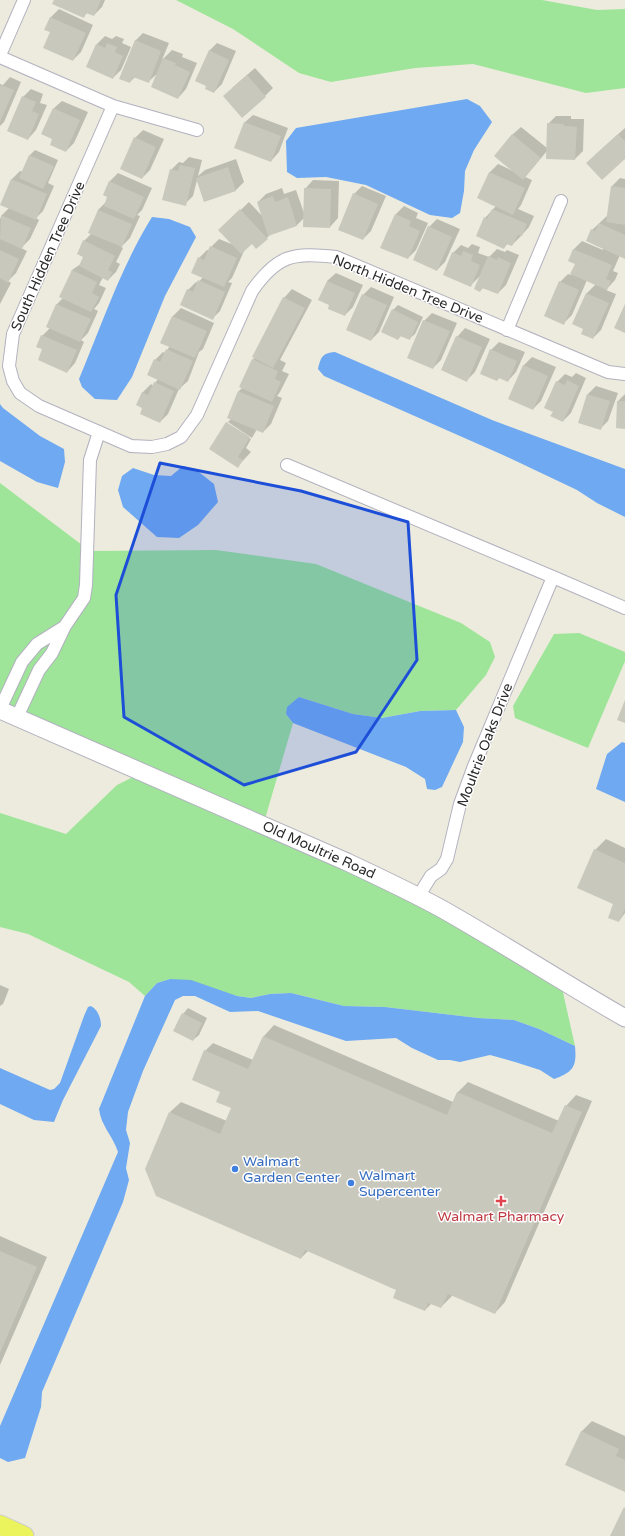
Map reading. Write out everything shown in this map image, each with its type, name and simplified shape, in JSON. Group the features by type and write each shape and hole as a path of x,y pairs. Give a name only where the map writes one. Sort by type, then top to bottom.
{"main road":[{"name":"Old Moultrie Road","path":"0,710 347,862 418,896 625,1018"},
{"path":"0,1525 24,1536"}],"street":[{"path":"24,0 0,56 113,106 197,130"},
{"name":"South Hidden Tree Drive","path":"99,432 39,406 20,393 13,381 9,366 13,334 113,106"},
{"path":"507,330 561,202"},
{"name":"North Hidden Tree Drive","path":"99,432 131,446 152,447 167,444 181,437 197,415 252,291 261,278 273,266 289,257 310,254 336,257 608,372 625,374"},
{"path":"17,717 39,670 52,653 65,626 84,598 86,585 90,460 99,432"},
{"path":"287,465 625,608"},
{"name":"Moultrie Oaks Drive","path":"418,896 431,876 441,869 447,859 460,804 469,779 537,611 553,577"},
{"path":"0,710 22,662 37,644 65,626"}],"highlighted area":[{"path":"160,463 301,491 408,522 417,660 356,752 244,785 124,717 116,595"}],"green space":[{"path":"176,0 542,0 597,10 625,9 625,88 586,93 473,64 415,68 331,82 299,73 233,29"},
{"path":"0,483 90,551 216,550 316,564 461,623 490,642 495,657 486,675 456,710 420,711 382,718 353,714 299,697 286,714 293,723 265,819 0,703"},
{"path":"579,633 625,652 625,661 588,748 515,718 513,706 554,634"},
{"path":"135,776 344,868 438,915 562,988 575,1046 539,1029 514,1020 478,1018 385,1007 344,1006 291,993 270,994 251,998 237,996 170,979 157,983 145,996 129,982 28,934 0,927 0,813 66,834 117,785"}],"water":[{"path":"467,99 480,106 492,122 474,150 465,171 464,191 460,213 452,218 430,215 366,185 326,177 297,178 287,172 286,141 296,128"},
{"path":"152,217 169,219 190,227 196,237 165,296 132,377 117,400 95,399 82,387 79,379 121,276"},
{"path":"335,352 492,420 625,469 625,517 597,503 577,490 503,455 324,376 318,369 321,359 327,353"},
{"path":"0,404 3,408 40,436 64,449 65,462 58,488 37,482 0,461"},
{"path":"183,466 195,469 214,484 218,502 198,525 179,538 157,537 123,507 118,490 122,476 133,468 154,475 171,476"},
{"path":"299,697 353,714 382,718 420,711 456,710 464,727 463,742 442,787 435,790 427,789 425,779 406,767 293,723 286,714 287,707"},
{"path":"622,742 625,743 625,802 596,789 607,754"},
{"path":"170,979 191,980 237,996 251,998 270,994 291,993 344,1006 385,1007 478,1018 514,1020 539,1029 575,1046 574,1064 570,1071 566,1074 554,1079 540,1070 490,1055 460,1062 438,1060 412,1048 396,1038 346,1041 258,1011 230,1012 195,996 183,996 175,1000 143,1071 128,1112 126,1130 130,1143 126,1168 129,1180 123,1202 42,1392 41,1407 25,1458 8,1462 0,1458 0,1426 118,1152 102,1121 99,1109 145,996 157,983"},
{"path":"91,1006 99,1014 101,1026 63,1100 54,1122 34,1120 0,1104 0,1068 50,1090 54,1089 60,1083 84,1016 88,1007"}],"building":[{"path":"54,0 101,0 94,16 86,13 84,18 52,4"},
{"path":"50,17 86,33 73,61 43,48 50,32 44,30"},
{"path":"135,40 161,51 149,83 133,77 130,83 119,79"},
{"path":"107,43 117,47 115,52 123,56 113,79 86,67 96,44 105,48"},
{"path":"209,50 229,60 214,93 205,89 206,86 195,81"},
{"path":"163,58 176,63 175,65 190,72 178,99 151,87"},
{"path":"247,75 266,97 242,118 223,96"},
{"path":"1,85 14,90 0,122 0,87"},
{"path":"22,96 36,102 32,111 39,114 28,140 7,131"},
{"path":"53,108 80,120 66,152 50,145 52,139 41,134"},
{"path":"244,122 281,136 271,162 234,148"},
{"path":"547,123 564,124 564,126 577,127 575,160 546,159"},
{"path":"512,134 541,158 523,180 494,156"},
{"path":"618,134 625,141 625,159 602,180 586,163"},
{"path":"134,137 156,147 142,179 120,169"},
{"path":"29,155 54,166 43,189 19,178"},
{"path":"180,165 195,168 186,206 162,200 170,169 178,171"},
{"path":"228,167 236,191 204,202 196,178"},
{"path":"489,172 525,188 513,215 477,198"},
{"path":"11,179 47,194 36,220 0,205"},
{"path":"109,181 144,197 134,219 104,206 107,197 103,195"},
{"path":"611,186 625,188 625,225 606,222"},
{"path":"304,188 331,189 330,228 303,227"},
{"path":"353,193 378,204 363,240 338,230"},
{"path":"273,196 275,202 288,197 297,226 268,236 257,202"},
{"path":"240,209 268,239 256,249 252,244 241,254 218,230"},
{"path":"492,209 527,224 522,236 518,235 512,246 506,244 504,249 476,236 484,217 487,219"},
{"path":"98,210 132,224 122,247 88,233"},
{"path":"395,214 411,221 409,226 420,231 408,259 380,248"},
{"path":"1,215 31,228 22,249 0,239"},
{"path":"599,223 625,235 625,259 586,241 591,229 595,231"},
{"path":"428,226 452,237 437,271 413,260"},
{"path":"83,240 115,256 108,270 112,272 108,281 79,266 83,257 77,254"},
{"path":"210,246 237,258 224,287 191,273 198,257 204,260"},
{"path":"573,249 612,265 606,279 611,281 607,290 570,274 575,264 568,261"},
{"path":"0,250 19,259 8,283 0,278"},
{"path":"463,251 473,255 471,261 480,265 471,287 443,275 452,252 461,256"},
{"path":"488,256 497,260 498,257 511,263 498,294 482,288 480,292 474,289"},
{"path":"72,270 97,282 92,293 99,297 91,312 59,297"},
{"path":"198,280 225,292 213,320 180,305 187,289 193,292"},
{"path":"327,281 355,293 345,316 328,309 329,305 318,300"},
{"path":"559,281 579,290 564,325 544,316"},
{"path":"586,293 609,303 593,339 581,334 583,329 572,324"},
{"path":"362,294 387,305 371,341 346,330"},
{"path":"283,297 305,308 273,368 252,357"},
{"path":"56,304 91,319 80,342 46,327"},
{"path":"625,304 625,333 614,328"},
{"path":"392,309 418,322 410,340 400,336 398,340 381,332"},
{"path":"172,316 207,331 195,358 160,343"},
{"path":"423,320 450,331 433,369 407,358"},
{"path":"41,335 77,350 67,373 38,360 42,349 36,347"},
{"path":"456,336 482,347 467,382 441,370"},
{"path":"166,349 193,361 180,390 147,375 154,359 160,362"},
{"path":"490,349 517,361 508,382 499,378 497,381 480,374"},
{"path":"252,359 278,371 275,379 281,382 272,402 239,387"},
{"path":"523,365 548,376 533,410 508,399"},
{"path":"567,380 579,386 563,422 550,416 553,412 544,408 556,381 565,385"},
{"path":"154,382 174,391 160,423 140,414 142,408 136,405 142,392 148,395"},
{"path":"238,391 274,406 263,433 227,418"},
{"path":"587,394 610,401 601,430 578,423"},
{"path":"617,401 625,401 625,429 616,428"},
{"path":"226,422 250,437 238,457 243,460 238,468 209,449"},
{"path":"625,700 625,723 617,720"},
{"path":"594,849 625,863 625,909 619,922 608,918 613,904 577,888"},
{"path":"182,1013 202,1023 193,1041 173,1031"},
{"name":"Walmart Supercenter","path":"263,1036 447,1115 457,1092 552,1133 565,1105 582,1112 495,1314 448,1294 441,1308 428,1303 425,1311 393,1298 396,1290 305,1250 301,1259 156,1196 145,1169 169,1112 220,1134 231,1108 216,1102 220,1092 192,1080 204,1050 248,1069"},
{"path":"0,1251 37,1267 0,1353"},
{"path":"581,1431 619,1449 616,1456 625,1460 625,1492 565,1465"},
{"path":"624,1507 625,1536 610,1536"}],"place":[{"name":"Walmart Garden Center","path":"235,1169"},
{"name":"Walmart Supercenter","path":"351,1183"},
{"name":"Walmart Pharmacy","path":"501,1201"}]}
